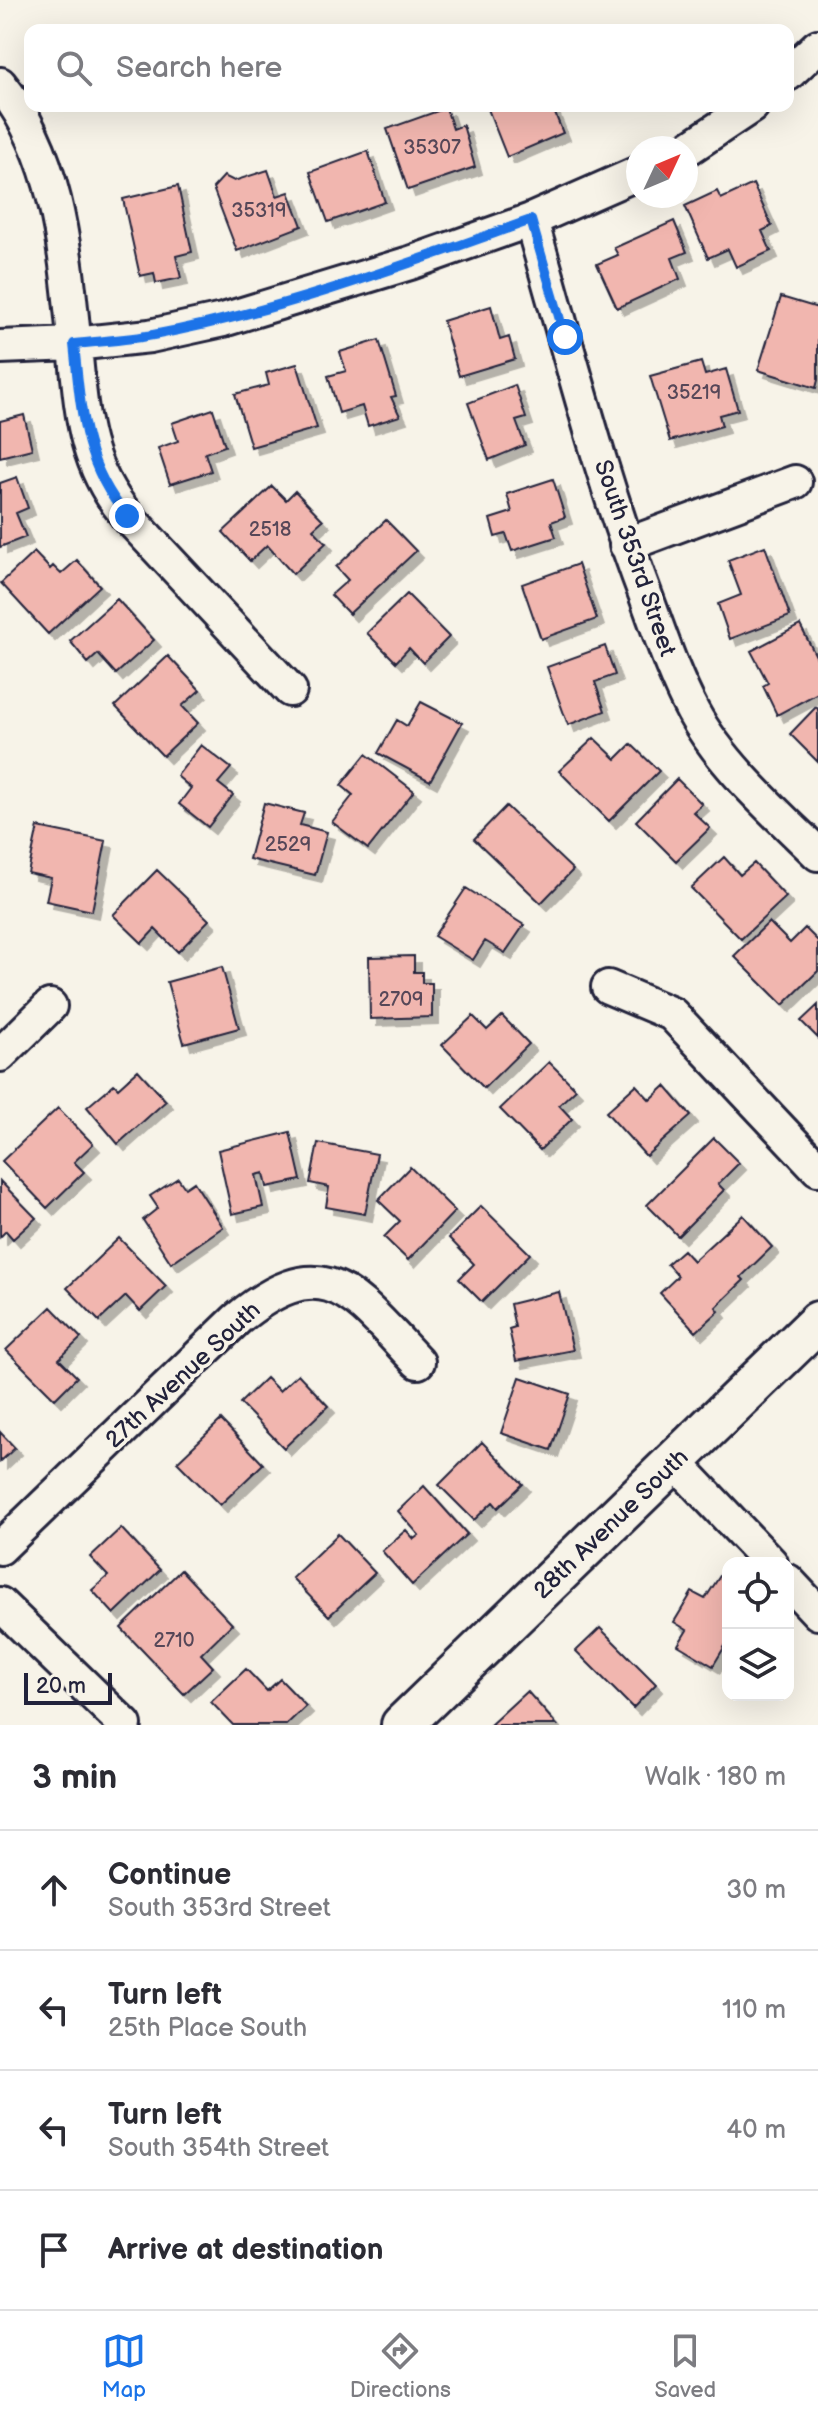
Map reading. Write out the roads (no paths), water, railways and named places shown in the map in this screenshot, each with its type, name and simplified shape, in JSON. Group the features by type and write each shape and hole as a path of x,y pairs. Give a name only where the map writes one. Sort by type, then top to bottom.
{"street":[{"path":"794,68 818,46"},
{"path":"0,84 35,140 50,180 60,227 82,420 88,446 105,487 127,516 290,690"},
{"path":"698,142 743,112"},
{"path":"0,347 74,344 150,336 223,320 410,263 531,220 626,178"},
{"name":"South 353rd Street","path":"531,220 626,545 673,668 694,714 727,759 818,854"},
{"path":"626,545 795,482"},
{"path":"608,987 672,1014 818,1169"},
{"path":"0,1055 50,1006"},
{"name":"27th Avenue South","path":"0,1548 231,1325 277,1292 306,1282 342,1288 365,1307 418,1362"},
{"name":"28th Avenue South","path":"405,1724 818,1322"},
{"path":"675,1462 765,1557"},
{"path":"794,1587 818,1613"},
{"path":"0,1604 125,1725"}]}
